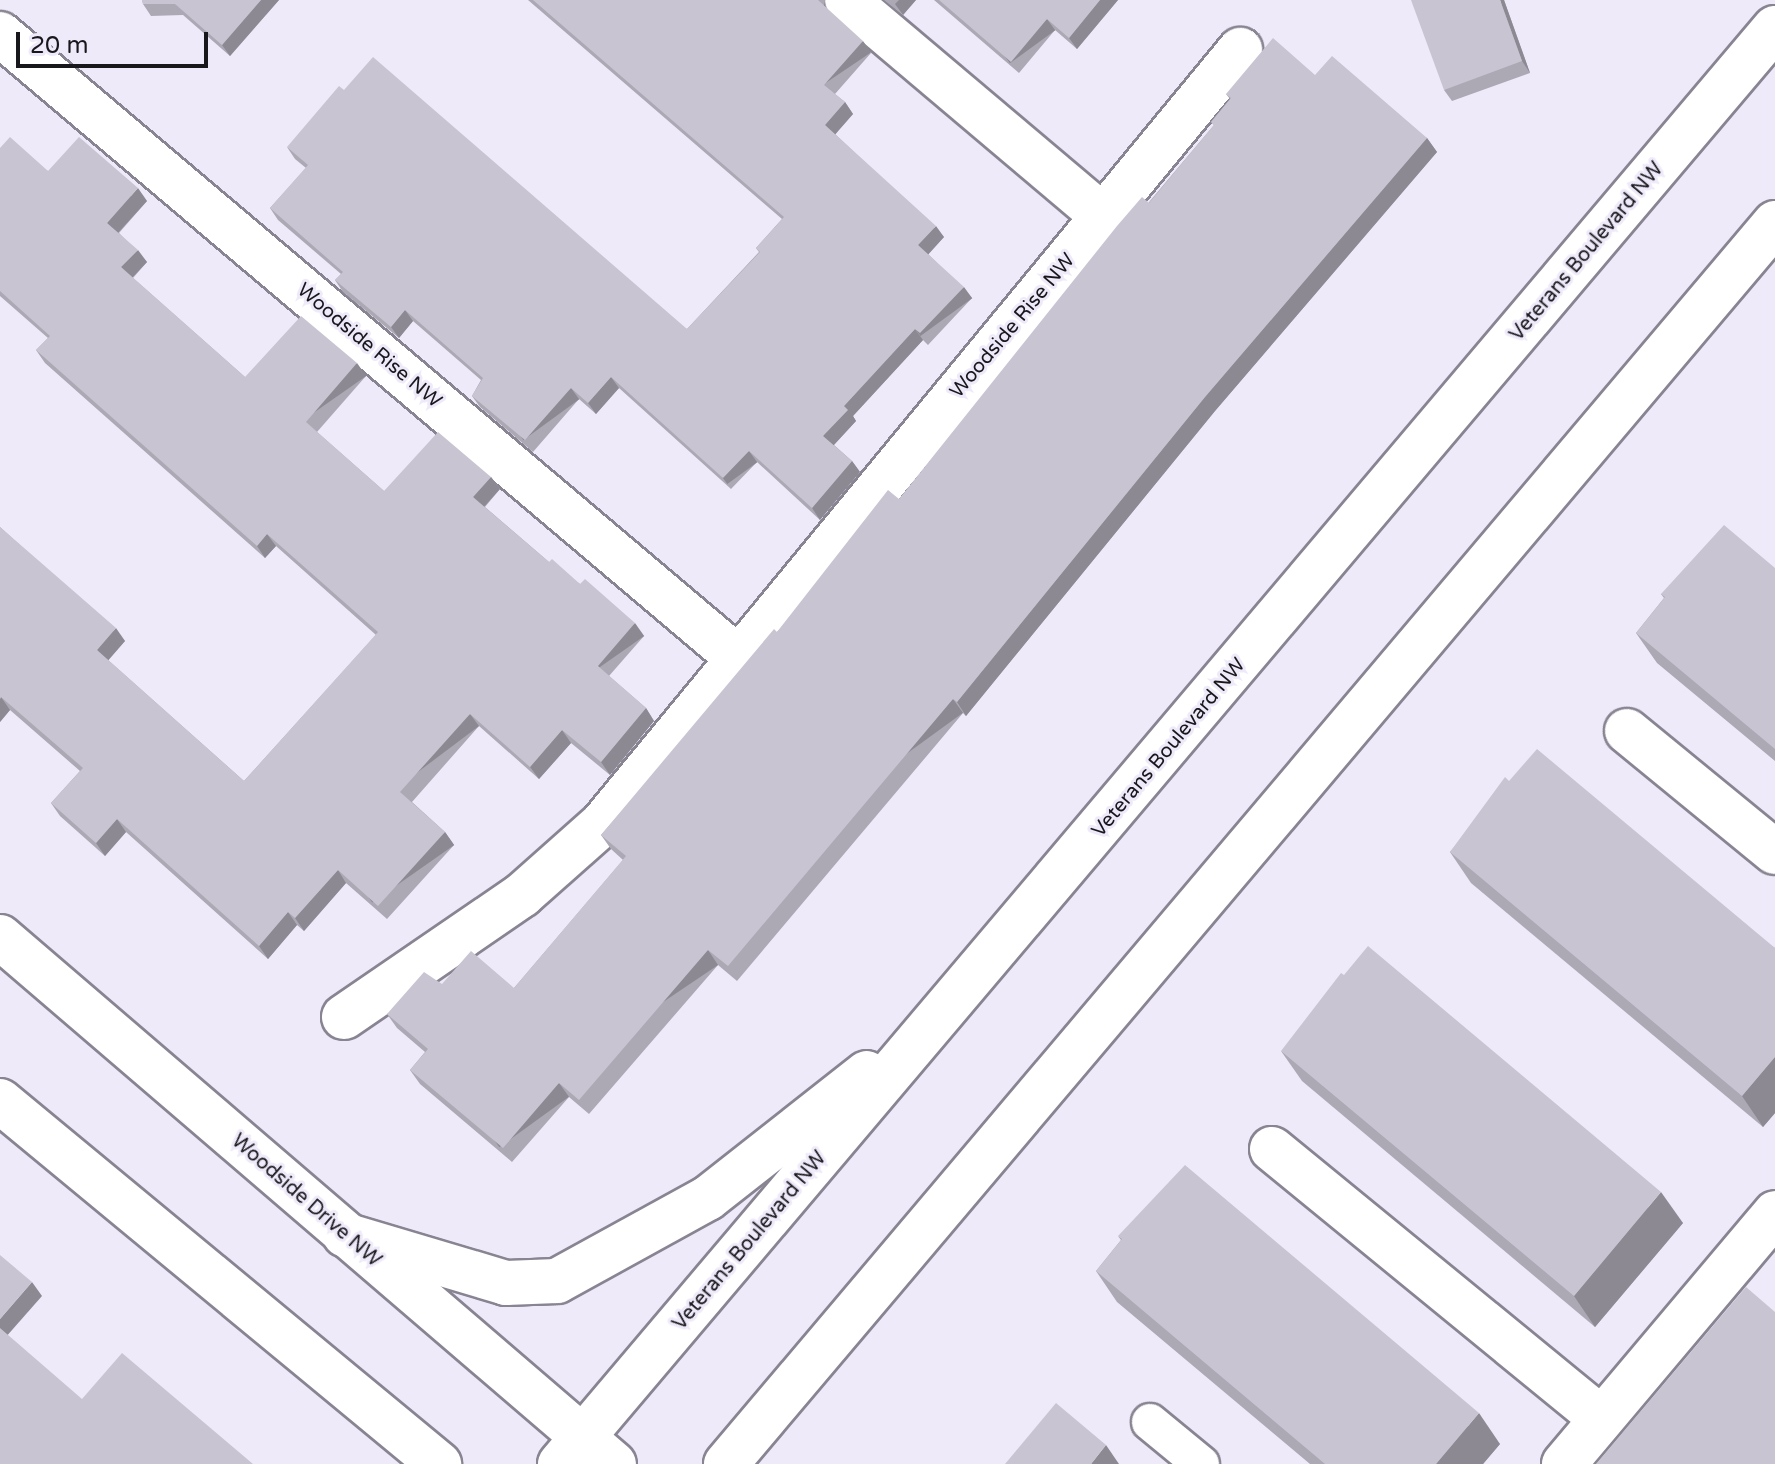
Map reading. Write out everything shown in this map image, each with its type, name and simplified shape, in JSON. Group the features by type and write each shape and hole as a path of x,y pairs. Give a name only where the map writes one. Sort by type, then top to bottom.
{"street":[{"path":"0,14 12,0"},
{"path":"847,0 1103,216"},
{"name":"Veterans Boulevard NW","path":"585,1455 942,1015 1775,28"},
{"name":"Woodside Rise NW","path":"0,34 738,658"},
{"name":"Woodside Rise NW","path":"344,1017 522,895 603,823 1240,50"},
{"path":"726,1464 1775,223"},
{"path":"1627,731 1775,852"},
{"name":"Woodside Drive NW","path":"0,937 345,1235 585,1455"},
{"path":"345,1235 506,1283 557,1281 708,1198 942,1015"},
{"path":"0,1101 439,1464"},
{"path":"1272,1149 1602,1419"},
{"path":"1564,1464 1774,1215"}],"lane":[{"path":"1150,1422 1201,1464"}],"building":[{"path":"142,0 261,0 222,45 175,4 143,4"},
{"path":"533,0 818,0 863,41 824,85 845,102 825,125 936,226 918,245 964,287 920,333 915,329 844,406 848,410 823,436 852,461 812,508 749,451 723,478 611,377 588,403 571,388 525,440 472,396 483,378 405,310 391,327 335,280 343,272 270,208 308,165 287,147 339,86 344,90 373,57 687,329 760,252 756,248 784,217"},
{"path":"939,0 1100,0 1069,38 1047,19 1011,62"},
{"path":"1411,0 1500,0 1522,61 1444,90"},
{"path":"1273,38 1315,75 1332,56 1427,138 1205,397 957,702 953,699 728,966 708,950 579,1100 559,1083 503,1148 410,1070 428,1049 387,1014 424,972 442,984 471,951 514,988 626,856 601,835 774,629 777,632 888,490 899,499 1142,197 1149,203 1214,125 1211,122 1231,98 1226,94"},
{"path":"10,137 48,171 79,137 138,188 107,223 138,250 121,267 245,377 301,316 357,363 306,422 384,491 438,432 491,477 473,497 549,562 552,559 580,584 585,579 635,623 598,666 646,708 601,762 562,730 530,767 470,714 400,792 445,832 378,906 338,870 295,918 288,912 259,946 117,819 96,843 51,803 83,768 0,699 0,527 116,628 97,650 244,781 378,632 267,534 257,546 36,350 50,336 0,291 0,148"},
{"path":"1724,525 1775,568 1775,749 1636,633 1665,597 1661,594"},
{"path":"1537,749 1775,948 1775,1057 1742,1096 1450,852 1505,777 1509,781"},
{"path":"1368,946 1661,1192 1574,1296 1281,1051 1341,973 1344,975"},
{"path":"1185,1165 1479,1413 1436,1464 1325,1464 1096,1271 1122,1239 1118,1236"},
{"path":"0,1255 32,1282 0,1319"},
{"path":"1746,1287 1775,1312 1775,1464 1596,1464"},
{"path":"0,1328 82,1399 122,1353 253,1464 0,1464"},
{"path":"1056,1403 1106,1445 1091,1464 1005,1464"}]}
